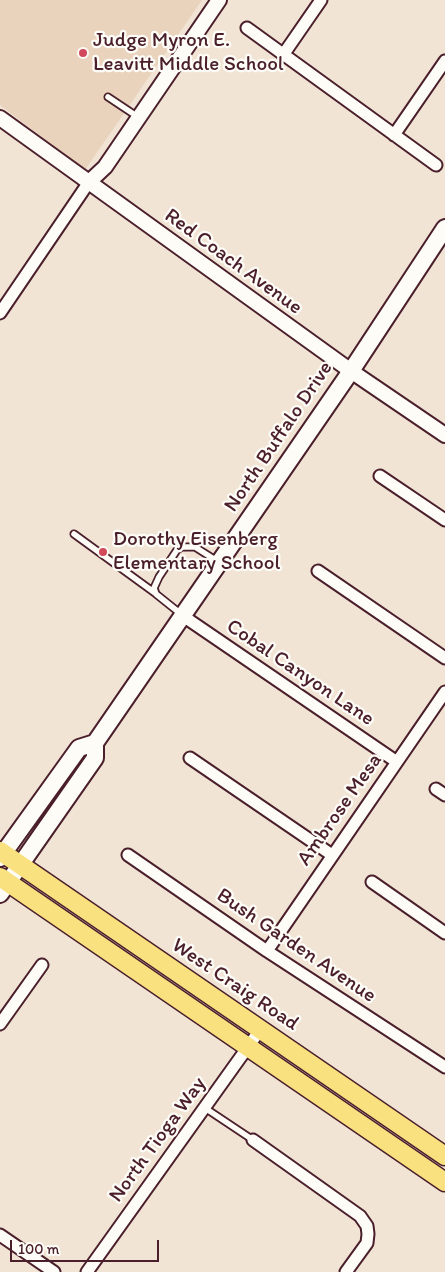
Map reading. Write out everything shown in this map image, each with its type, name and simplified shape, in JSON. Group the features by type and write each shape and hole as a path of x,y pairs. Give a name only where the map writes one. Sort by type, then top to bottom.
{"main road":[{"name":"North Buffalo Drive","path":"3,884 21,866 95,758 95,743 351,371 445,228"},
{"name":"North Buffalo Drive","path":"1,854 79,748 95,743"},
{"name":"West Craig Road","path":"1,854 445,1156"},
{"name":"West Craig Road","path":"3,884 248,1047 445,1182"}],"street":[{"path":"0,313 89,182 105,167 210,0"},
{"path":"136,116 219,0"},
{"path":"283,55 321,0"},
{"path":"247,28 436,165"},
{"path":"394,135 445,61"},
{"name":"Red Coach Avenue","path":"0,118 351,371 445,435"},
{"path":"380,476 445,520"},
{"path":"318,571 445,658"},
{"name":"Cobal Canyon Lane","path":"183,616 397,762"},
{"name":"Ambrose Mesa","path":"267,951 445,692"},
{"path":"190,758 332,855"},
{"name":"Bush Garden Avenue","path":"128,855 267,951 445,1067"},
{"path":"372,882 445,933"},
{"path":"0,1024 42,965"},
{"name":"North Tioga Way","path":"87,1272 260,1030"},
{"path":"252,1140 360,1216 367,1226 367,1242 346,1272"},
{"path":"0,1235 54,1272"}],"lane":[{"path":"108,97 136,116"},
{"path":"74,534 156,593 183,616"},
{"path":"156,593 154,588 159,577 177,550 182,547 195,547 220,562"},
{"path":"205,1108 252,1140"}],"shaded area":[{"name":"Judge Myron E. Leavitt Middle School","path":"0,0 202,0 85,170 0,105"}],"place":[{"name":"Judge Myron E. Leavitt Middle School","path":"83,53"},
{"name":"Dorothy Eisenberg Elementary School","path":"103,552"}]}
